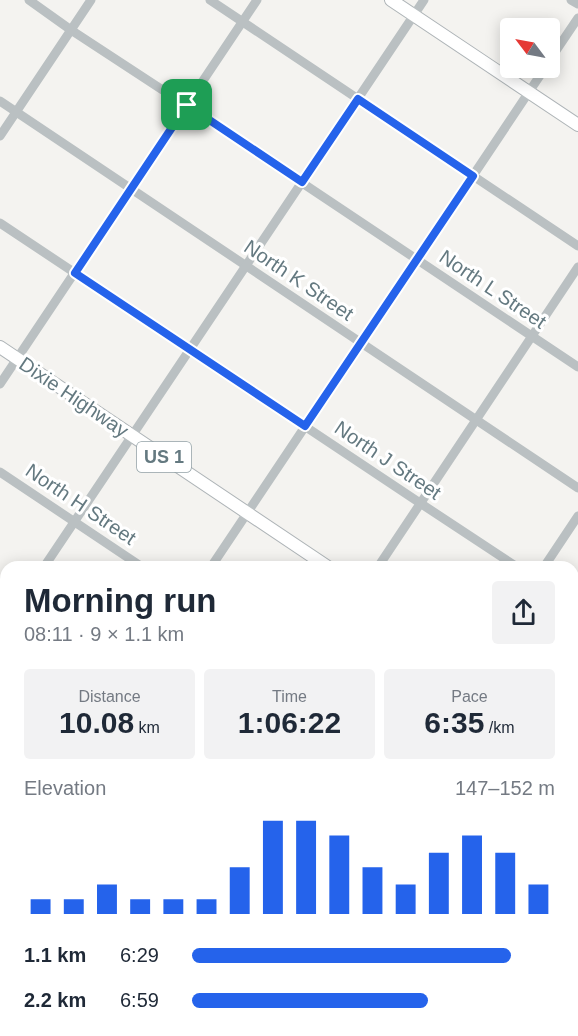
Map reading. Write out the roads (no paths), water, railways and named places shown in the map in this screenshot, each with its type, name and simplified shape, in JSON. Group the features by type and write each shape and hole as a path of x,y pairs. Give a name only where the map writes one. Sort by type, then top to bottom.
{"main road":[{"path":"391,0 578,125"},
{"name":"Dixie Highway","path":"0,347 319,561"}],"street":[{"name":"North L Street","path":"29,0 578,367"},
{"path":"0,136 91,0"},
{"path":"210,0 578,246"},
{"path":"0,384 257,0"},
{"path":"49,561 424,0"},
{"path":"571,0 578,4"},
{"path":"560,45 578,18"},
{"path":"215,561 538,78"},
{"name":"North K Street","path":"0,102 578,488"},
{"name":"North J Street","path":"0,223 508,561"},
{"path":"382,561 578,267"},
{"name":"North H Street","path":"0,472 133,561"},
{"path":"548,561 578,516"}]}
